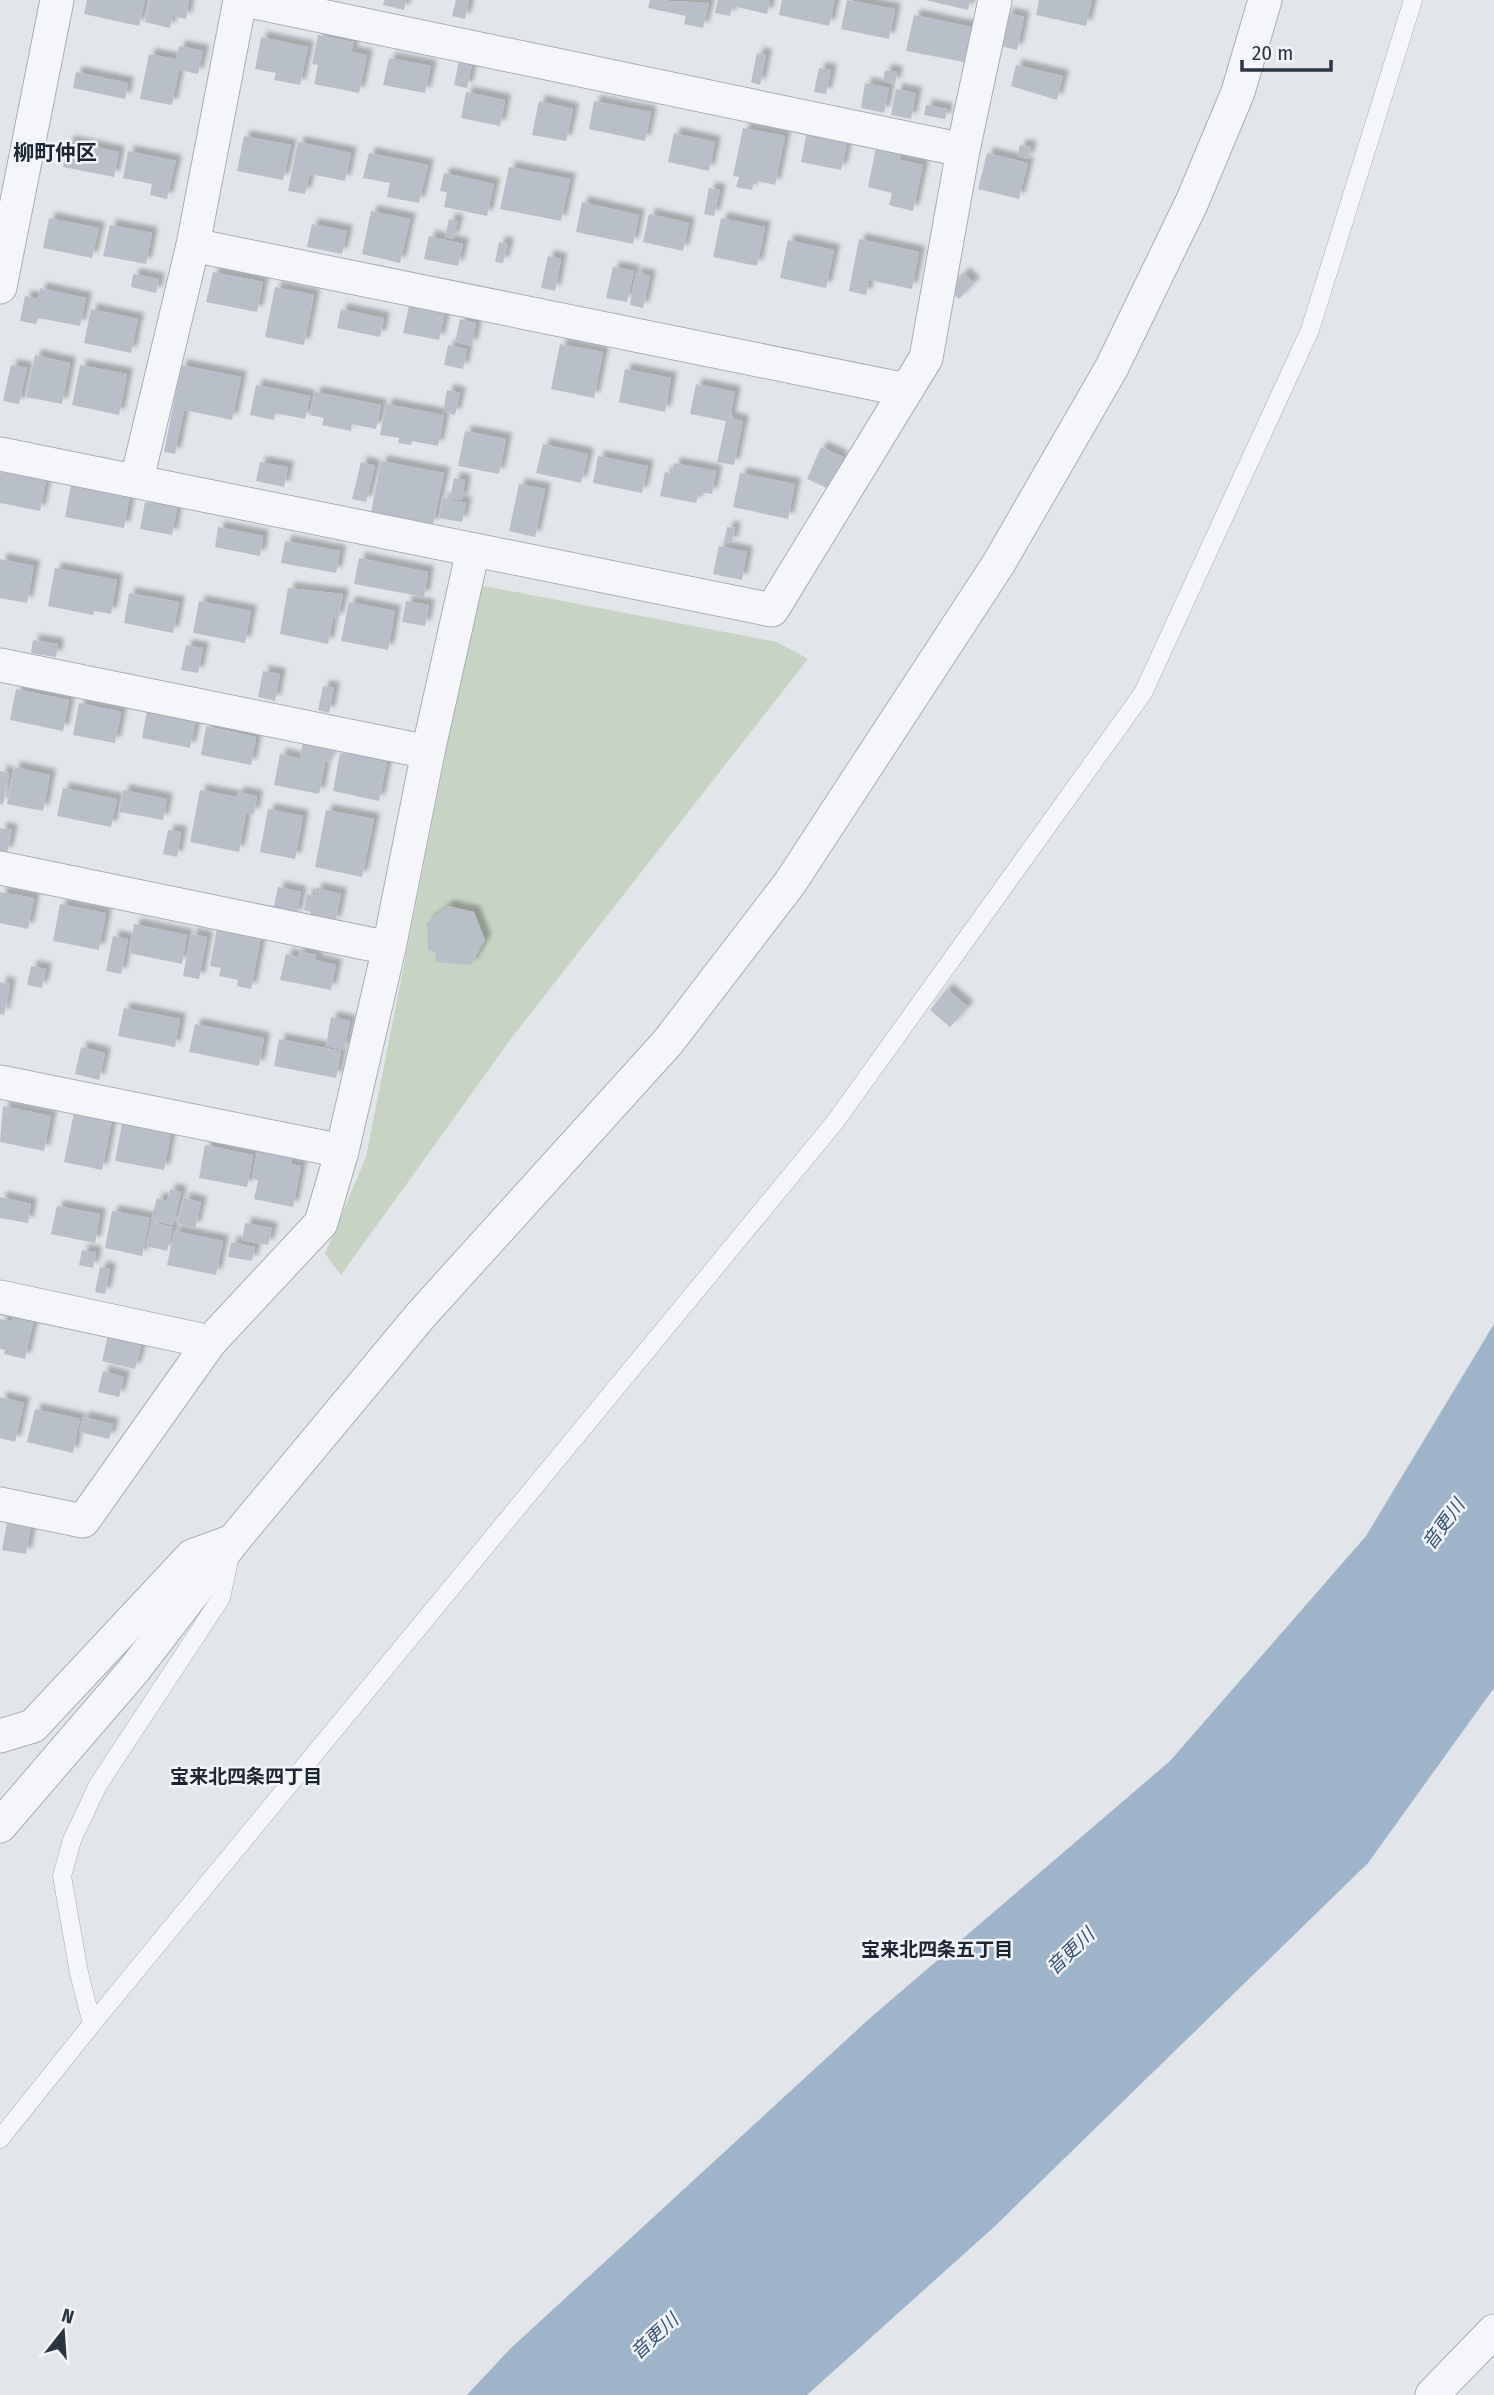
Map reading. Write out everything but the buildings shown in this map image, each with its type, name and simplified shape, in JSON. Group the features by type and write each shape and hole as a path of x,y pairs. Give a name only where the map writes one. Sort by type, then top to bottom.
{"street":[{"path":"0,287 57,0"},
{"path":"137,480 193,245 242,0 963,150"},
{"path":"0,454 772,611 926,358 963,150 995,0"},
{"path":"0,1826 134,1670 233,1541 421,1315 668,1042 790,883 999,563 1112,367 1192,202 1238,92 1265,0"},
{"path":"193,245 906,390"},
{"path":"0,1504 83,1521 210,1342 321,1223 342,1151 390,948 428,752 473,550"},
{"path":"0,665 428,752"},
{"path":"0,868 390,948"},
{"path":"0,1082 342,1151"},
{"path":"0,1297 210,1342"},
{"path":"0,1736 33,1726 192,1556 233,1541"},
{"path":"1432,2395 1494,2331"}],"lane":[{"path":"0,2139 835,1122 1143,693 1310,330 1413,0"},
{"path":"92,2024 79,1973 62,1876 72,1840 98,1785 221,1598 233,1541"}],"green space":[{"path":"479,585 777,642 808,659 513,1036 341,1275 325,1254 366,1157"}],"water":[{"name":"音更川","path":"1494,1324 1494,1688 1368,1863 994,2227 807,2395 467,2395 510,2349 870,2018 1170,1761 1366,1536"}],"district":[{"name":"柳町仲区","path":"55,153"},
{"name":"宝来北四条四丁目","path":"246,1776"},
{"name":"宝来北四条五丁目","path":"937,1949"}]}
